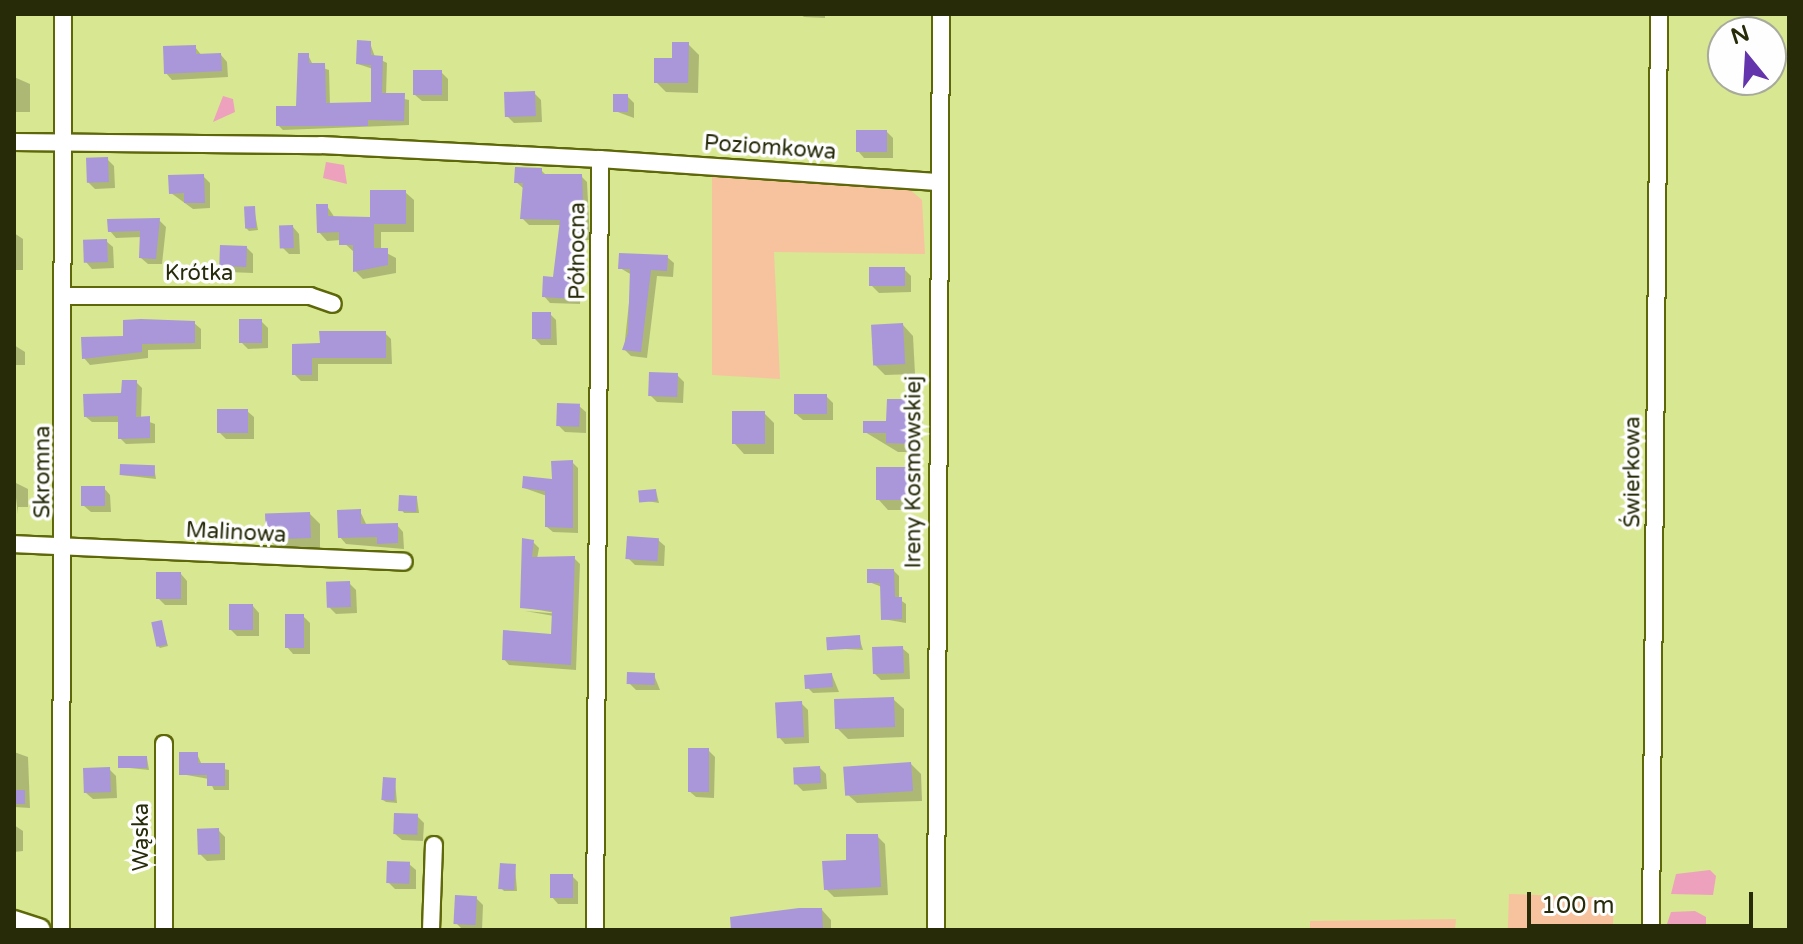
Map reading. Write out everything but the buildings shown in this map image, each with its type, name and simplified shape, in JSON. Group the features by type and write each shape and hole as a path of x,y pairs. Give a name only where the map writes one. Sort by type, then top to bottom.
{"street":[{"name":"Skromna","path":"61,930 66,142 63,14"},
{"name":"Ireny Kosmowskiej","path":"936,930 936,182 941,14"},
{"name":"Świerkowa","path":"1651,930 1659,14"},
{"path":"14,142 391,147 600,159"},
{"name":"Poziomkowa","path":"600,159 936,182"},
{"name":"Północna","path":"595,930 600,159"},
{"name":"Krótka","path":"64,296 310,296 333,304"},
{"name":"Malinowa","path":"14,544 404,562"},
{"name":"Wąska","path":"164,744 164,930"},
{"path":"431,930 434,845"},
{"path":"14,922 39,930"}],"shaded area":[{"path":"223,96 233,99 235,112 213,122"},
{"path":"326,162 344,165 347,184 323,178"},
{"path":"712,174 908,188 922,200 925,254 774,252 780,379 712,375"},
{"path":"1710,870 1716,876 1713,895 1671,894 1676,874"},
{"path":"1509,894 1614,898 1613,930 1508,930"},
{"path":"1695,911 1706,917 1706,930 1665,930 1671,912"},
{"path":"1456,919 1455,930 1310,930 1310,921"}]}
